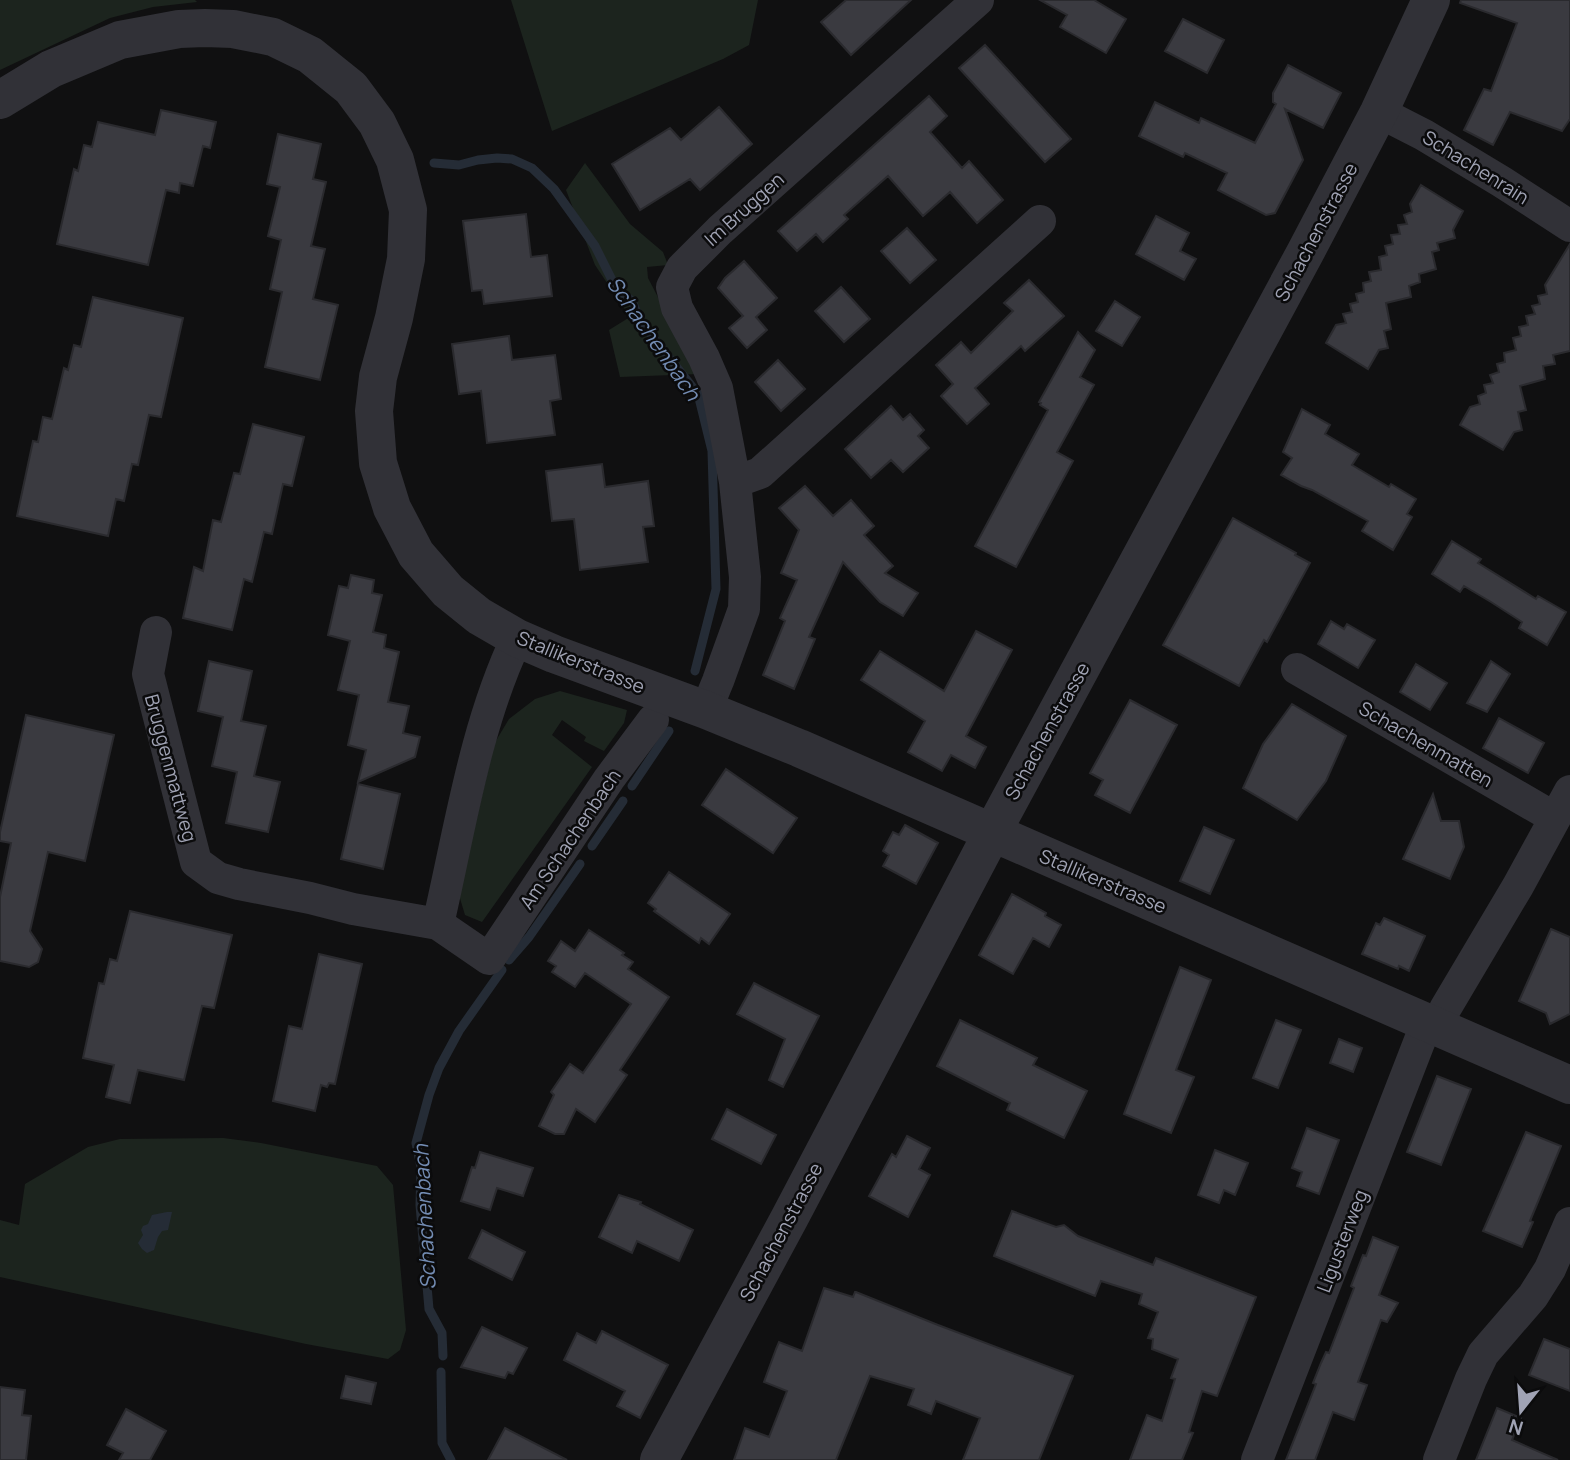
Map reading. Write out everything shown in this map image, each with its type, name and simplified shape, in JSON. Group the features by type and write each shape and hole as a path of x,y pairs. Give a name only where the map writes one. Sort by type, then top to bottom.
{"street":[{"name":"Im Bruggen","path":"706,710 744,609 746,577 735,482 716,388 704,358 677,308 672,287 682,268 720,230 978,0"},
{"name":"Schachenstrasse","path":"659,1460 992,833 1305,253 1379,112 1431,0"},
{"name":"Stallikerstrasse","path":"0,100 51,69 120,40 179,29 233,29 273,37 310,55 351,88 377,123 395,160 408,211 406,259 378,377 374,411 378,463 392,508 416,554 448,591 479,616 517,638 706,710 812,754 1570,1084"},
{"name":"Schachenrain","path":"1379,112 1424,135 1570,226"},
{"path":"735,482 760,473 1040,221"},
{"name":"Bruggenmattweg","path":"156,632 148,674 196,862 218,878 239,884 438,924 489,960"},
{"path":"438,924 477,750 499,682 517,638"},
{"name":"Schachenmatten","path":"1297,669 1562,805 1445,1009 1432,1025"},
{"name":"Am Schachenbach","path":"489,960 609,779 653,720"},
{"name":"Ligusterweg","path":"1257,1460 1432,1025"},
{"path":"1439,1460 1483,1354 1533,1296 1550,1269 1570,1223"}],"shaded area":[{"path":"0,0 197,2 153,7 110,18 0,70"},
{"path":"511,0 758,0 749,45 723,59 552,131"},
{"path":"585,163 630,224 663,252 668,265 647,267 648,278 698,374 620,377 609,330 630,317 595,265 566,190"},
{"path":"560,691 627,710 624,723 604,751 584,741 586,737 562,720 552,735 592,767 482,922 465,915 459,895 494,744 509,719 535,699"},
{"path":"223,1138 377,1166 393,1185 406,1330 400,1350 388,1359 306,1344 0,1277 0,1220 19,1225 25,1184 88,1147 120,1139"},
{"path":"172,1212 168,1230 162,1231 154,1250 147,1253 138,1243 143,1235 141,1230 152,1215"}],"building":[{"path":"846,0 911,0 851,55 821,22"},
{"path":"1040,0 1094,0 1126,19 1106,53 1060,27 1067,15"},
{"path":"1461,0 1570,0 1570,119 1562,131 1510,112 1493,145 1464,130 1484,89 1491,91 1517,23 1460,3"},
{"path":"1183,19 1224,40 1207,73 1165,51"},
{"path":"985,45 1071,139 1045,162 959,68"},
{"path":"1288,65 1341,93 1323,128 1285,109 1303,160 1275,213 1266,215 1218,190 1227,173 1185,153 1183,157 1139,136 1155,102 1199,123 1201,118 1255,143 1276,104 1273,102 1273,93"},
{"path":"929,96 947,116 930,132 962,168 969,161 1003,200 977,223 950,192 923,216 888,176 844,215 848,219 823,242 816,234 797,251 778,231"},
{"path":"719,107 752,144 700,190 690,179 640,210 612,164 670,128 681,140"},
{"path":"161,110 216,122 210,148 203,146 193,186 180,183 179,193 166,190 148,265 57,244 74,169 78,171 84,145 92,147 98,122 155,135"},
{"path":"278,134 321,144 313,179 326,182 311,246 325,249 313,299 338,305 320,380 265,367 282,292 270,289 281,240 268,236 280,187 267,184"},
{"path":"1421,185 1463,211 1453,230 1455,238 1437,243 1439,250 1432,252 1436,269 1419,274 1420,282 1409,286 1411,297 1386,303 1391,329 1384,331 1388,348 1379,350 1368,369 1326,343 1336,325 1346,323 1343,314 1352,312 1350,304 1358,302 1356,294 1364,292 1363,283 1371,281 1369,272 1381,270 1379,257 1387,255 1385,246 1393,244 1391,235 1400,234 1398,225 1407,224 1404,215 1412,212 1410,204"},
{"path":"526,214 531,257 547,255 552,296 484,304 482,290 472,291 463,221"},
{"path":"1156,216 1189,233 1180,251 1196,259 1184,280 1136,254"},
{"path":"907,228 936,260 910,283 881,251"},
{"path":"1570,244 1570,351 1553,355 1555,364 1543,366 1545,379 1520,386 1526,410 1518,412 1522,430 1514,432 1503,450 1460,425 1470,407 1480,404 1478,396 1486,393 1484,385 1493,383 1490,375 1499,372 1497,364 1505,362 1504,353 1516,350 1513,338 1521,336 1519,327 1528,325 1526,316 1535,314 1532,306 1540,304 1538,296 1547,294 1545,285"},
{"path":"744,261 777,298 756,317 767,330 747,348 729,328 743,316 718,288"},
{"path":"1029,280 1064,316 1025,351 1021,346 975,388 989,404 967,424 941,396 953,384 936,365 961,342 971,353 1013,311 1004,303"},
{"path":"841,287 870,319 844,342 815,311"},
{"path":"93,297 183,318 161,417 149,415 138,465 132,464 124,501 116,499 108,536 17,516 33,441 38,442 43,417 52,419 64,368 68,370 74,345 81,347"},
{"path":"1115,301 1140,317 1122,346 1096,331"},
{"path":"1078,332 1095,350 1080,377 1094,385 1057,452 1073,461 1016,567 975,546 1048,410 1039,402"},
{"path":"509,336 512,360 555,355 561,399 550,401 555,435 487,443 481,391 459,394 452,344"},
{"path":"778,360 805,389 781,411 755,382"},
{"path":"891,406 903,420 910,414 924,430 918,436 929,448 903,472 891,460 871,478 845,449"},
{"path":"1302,409 1330,425 1325,434 1359,454 1352,465 1416,499 1407,514 1412,517 1393,550 1362,531 1368,521 1281,475 1292,458 1283,452"},
{"path":"253,424 304,437 292,486 283,484 272,534 264,532 252,582 244,579 232,630 183,618 194,567 203,571 213,520 221,522 234,473 240,474"},
{"path":"602,464 605,487 648,481 654,526 643,527 648,562 580,570 574,519 552,521 546,471"},
{"path":"805,486 833,516 851,500 874,526 864,535 893,566 885,573 918,593 903,616 880,602 843,562 809,637 815,639 794,689 763,675 785,621 780,618 797,580 781,573 799,530 779,508"},
{"path":"1233,518 1310,563 1267,642 1264,640 1239,686 1163,645"},
{"path":"1452,541 1481,559 1478,563 1536,599 1538,596 1566,612 1547,645 1519,628 1522,622 1491,602 1464,586 1460,592 1432,574"},
{"path":"351,575 374,580 372,593 382,595 373,632 386,635 384,648 399,652 388,702 409,706 403,733 420,737 415,757 358,782 366,750 348,745 359,695 338,690 350,641 328,635 339,586 348,588"},
{"path":"1331,621 1344,629 1347,624 1375,640 1358,668 1318,644"},
{"path":"976,631 1012,650 966,736 986,747 975,768 951,755 942,771 908,752 925,721 861,680 880,651 944,691"},
{"path":"209,661 252,671 241,721 266,726 254,776 280,782 268,832 226,823 237,772 212,766 223,717 198,711"},
{"path":"1491,661 1510,674 1487,712 1467,703"},
{"path":"1416,664 1447,683 1430,710 1400,692"},
{"path":"1130,700 1177,725 1130,813 1095,795 1103,780 1090,773"},
{"path":"1292,704 1346,736 1326,781 1297,820 1243,788 1263,744"},
{"path":"26,715 114,735 85,861 48,852 30,931 42,949 38,962 29,967 0,961 0,897 11,843 0,841 0,832"},
{"path":"1499,718 1544,743 1528,773 1483,748"},
{"path":"726,769 797,818 773,853 702,805"},
{"path":"358,784 400,794 383,869 341,859"},
{"path":"1433,794 1441,821 1459,821 1464,847 1450,879 1403,859"},
{"path":"905,825 938,843 916,884 883,866 889,855 883,851 893,832 899,835"},
{"path":"1204,827 1234,840 1210,894 1180,881"},
{"path":"669,872 730,914 709,944 701,938 699,943 654,911 656,909 648,903"},
{"path":"1012,894 1046,913 1045,916 1061,925 1049,947 1033,938 1013,974 979,955"},
{"path":"130,911 232,935 214,1008 202,1006 184,1080 138,1070 130,1103 106,1097 114,1065 83,1058 99,983 104,984 110,959 117,961"},
{"path":"1384,918 1425,936 1409,971 1362,954 1376,923 1380,925"},
{"path":"1551,929 1570,937 1570,1014 1550,1024 1546,1013 1519,1001"},
{"path":"589,930 633,962 628,969 669,997 620,1070 627,1075 595,1122 576,1109 564,1134 555,1134 539,1126 554,1095 551,1092 570,1064 583,1073 631,1004 585,973 575,987 552,972 556,966 548,961 561,941 575,951"},
{"path":"319,954 362,964 335,1084 329,1083 327,1087 321,1085 315,1111 273,1101 289,1026 302,1029"},
{"path":"1180,967 1211,980 1176,1070 1194,1077 1171,1133 1124,1114"},
{"path":"754,983 819,1016 783,1087 769,1080 785,1039 737,1014"},
{"path":"960,1020 1037,1058 1033,1065 1087,1091 1064,1138 1007,1110 1010,1103 937,1066"},
{"path":"1276,1020 1301,1030 1278,1088 1253,1078"},
{"path":"1339,1039 1362,1048 1353,1072 1330,1063"},
{"path":"1437,1076 1471,1089 1441,1165 1407,1152"},
{"path":"727,1109 776,1135 761,1164 712,1139"},
{"path":"1307,1128 1339,1140 1319,1194 1297,1186 1302,1172 1292,1168"},
{"path":"1526,1132 1561,1146 1522,1247 1483,1231"},
{"path":"907,1136 930,1148 919,1169 930,1175 908,1217 869,1196 892,1154 896,1157"},
{"path":"1215,1150 1248,1163 1235,1195 1224,1190 1219,1203 1198,1195"},
{"path":"480,1152 533,1168 523,1196 497,1188 490,1210 461,1201"},
{"path":"619,1195 641,1202 640,1204 693,1230 679,1261 637,1241 632,1253 599,1237"},
{"path":"1012,1211 1056,1227 1064,1225 1078,1236 1153,1265 1156,1258 1256,1297 1217,1396 1202,1391 1189,1432 1193,1433 1182,1460 1130,1460 1147,1415 1162,1421 1175,1379 1171,1378 1178,1359 1152,1349 1153,1339 1148,1338 1158,1312 1139,1304 1142,1294 1101,1281 1095,1296 994,1256"},
{"path":"482,1230 525,1252 512,1280 469,1258"},
{"path":"1373,1237 1398,1247 1379,1295 1398,1303 1387,1322 1381,1320 1358,1382 1367,1385 1354,1420 1333,1412 1315,1460 1286,1460 1316,1384 1313,1383 1326,1352 1329,1353 1354,1288 1351,1286"},
{"path":"824,1288 853,1297 856,1292 1073,1376 1039,1460 963,1460 980,1418 936,1401 931,1414 908,1405 914,1389 870,1376 836,1460 734,1460 745,1428 769,1437 787,1391 764,1382 776,1349 779,1342 802,1351"},
{"path":"482,1327 527,1348 513,1374 508,1372 505,1378 461,1367"},
{"path":"602,1331 668,1365 640,1418 617,1406 625,1391 564,1360 577,1333 596,1343"},
{"path":"1544,1339 1570,1349 1570,1391 1529,1375"},
{"path":"346,1376 376,1383 371,1404 341,1398"},
{"path":"0,1387 25,1390 22,1415 31,1416 26,1460 0,1460"},
{"path":"1497,1408 1521,1418 1512,1440 1558,1460 1476,1460"},
{"path":"126,1409 166,1431 150,1460 119,1460 123,1453 107,1445"},
{"path":"505,1428 567,1460 488,1460"}],"waterway":[{"name":"Schachenbach","path":"434,163 459,165 497,158 512,159 532,168 554,189 595,246 616,288 632,301 641,322 698,394 712,451 716,589 695,671"},
{"name":"Schachenbach","path":"632,786 669,731"},
{"name":"Schachenbach","path":"592,846 623,801"},
{"name":"Schachenbach","path":"509,960 529,937 580,864"},
{"name":"Schachenbach","path":"443,1356 442,1333 429,1309 420,1205 421,1167 416,1143 439,1068 459,1031 502,970"},
{"name":"Schachenbach","path":"441,1372 442,1443 451,1460"}]}
